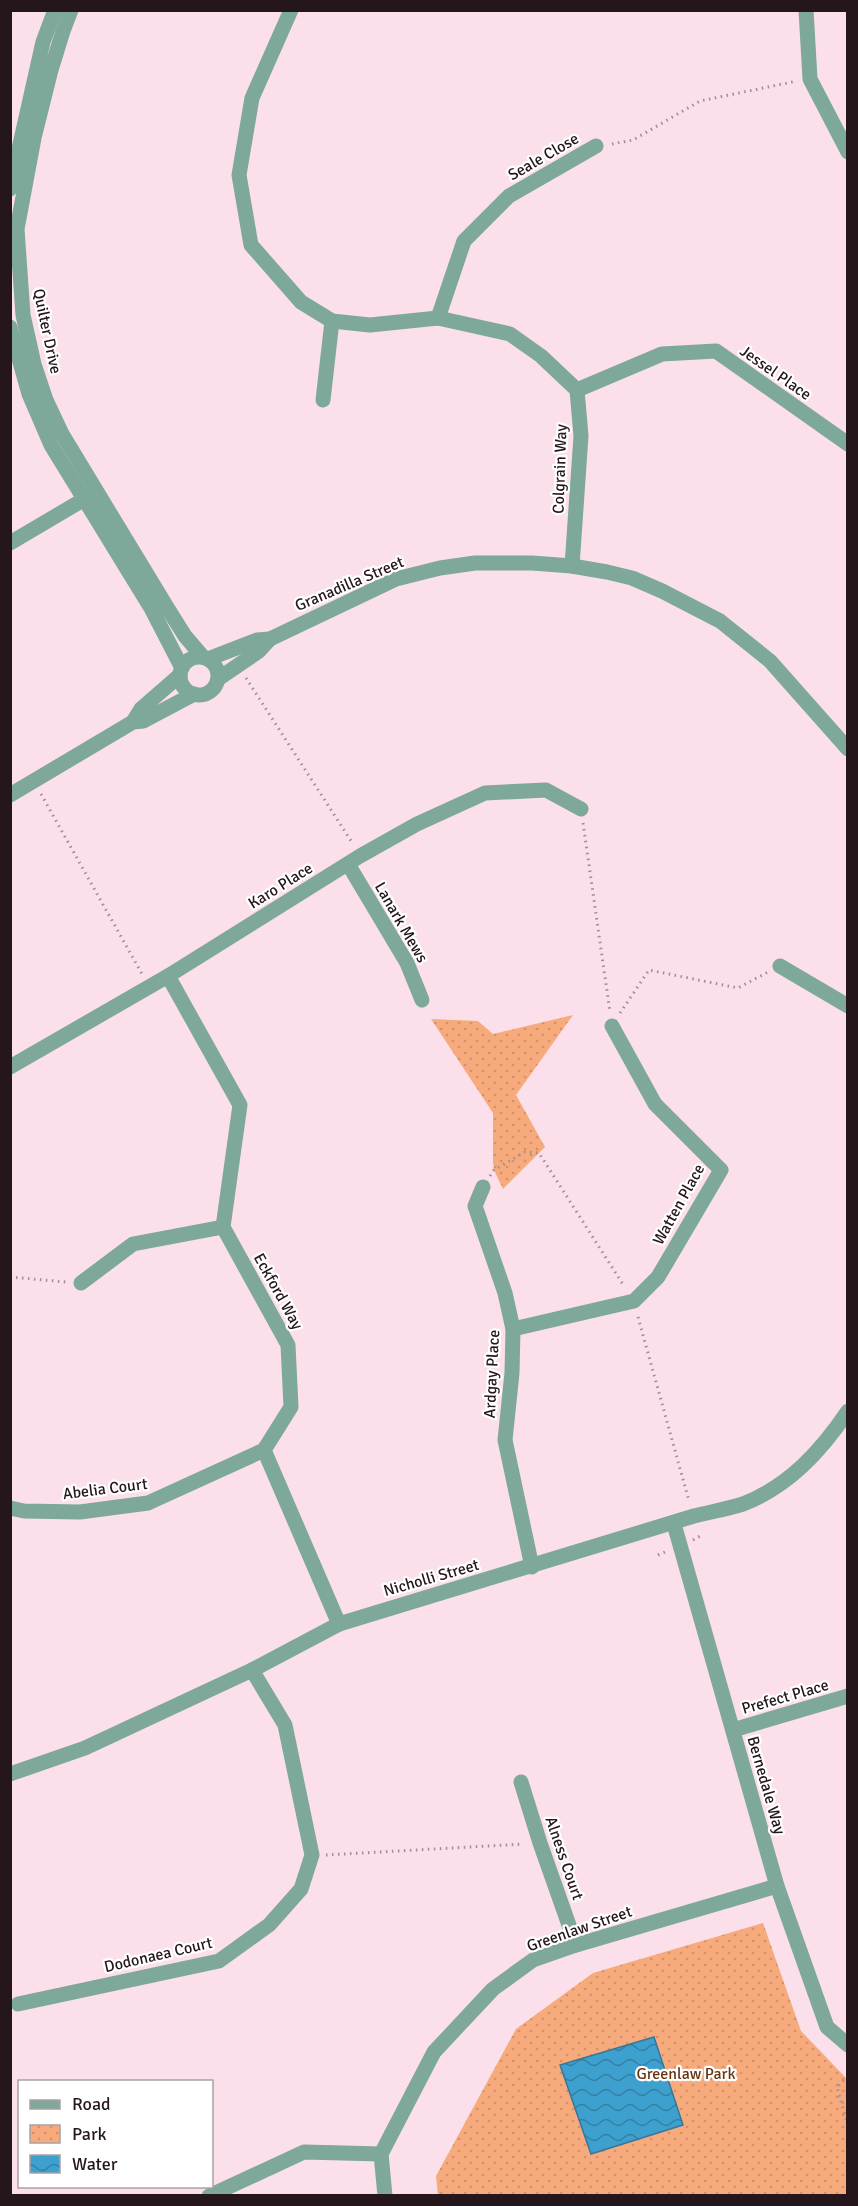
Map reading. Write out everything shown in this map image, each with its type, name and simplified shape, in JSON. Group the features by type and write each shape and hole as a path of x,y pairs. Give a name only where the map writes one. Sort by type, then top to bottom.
{"street":[{"path":"10,189 43,42 55,10"},
{"name":"Quilter Drive","path":"71,10 51,70 34,138 17,229 17,315 46,400 91,495 151,608 181,671"},
{"path":"291,10 252,98 239,175 251,245 301,302 332,321 370,325 438,318 510,334 541,356 577,390"},
{"path":"806,10 810,79 848,152"},
{"name":"Seale Close","path":"438,318 464,241 509,196 596,147"},
{"path":"323,399 332,321"},
{"name":"Quilter Drive","path":"10,327 29,394 51,446 91,495 185,636 205,658"},
{"name":"Jessel Place","path":"577,390 662,354 716,351 848,444"},
{"name":"Colgrain Way","path":"572,566 581,436 577,390"},
{"path":"10,543 91,495"},
{"name":"Granadilla Street","path":"205,658 257,640 270,639 396,579 441,568 475,563 572,566 632,578 688,603 720,621 771,661 848,749"},
{"name":"Granadilla Street","path":"218,679 259,651 270,639"},
{"path":"10,795 134,722 143,721 194,694 205,694 211,691 218,679 217,669 205,658 190,659 181,671 141,709 134,722"},
{"path":"181,671 184,687 194,694"},
{"name":"Karo Place","path":"10,1066 168,975 354,860 417,824 485,793 546,790 581,809"},
{"name":"Lanark Mews","path":"354,860 407,963 422,1000"},
{"path":"780,966 848,1006"},
{"path":"81,1283 133,1244 223,1227 240,1105 168,975"},
{"name":"Watten Place","path":"612,1026 655,1104 721,1170 658,1277 634,1301"},
{"name":"Ardgay Place","path":"483,1187 475,1206 505,1293 513,1329 512,1373 505,1440 532,1567"},
{"name":"Eckford Way","path":"223,1227 288,1345 291,1407 264,1450"},
{"path":"513,1329 634,1301"},
{"name":"Nicholli Street","path":"10,1774 85,1748 252,1670 339,1624 674,1524 693,1516 742,1504 773,1490 805,1465 848,1411"},
{"path":"264,1450 339,1624"},
{"name":"Abelia Court","path":"10,1508 24,1511 80,1512 148,1503 264,1450"},
{"name":"Bernedale Way","path":"674,1524 777,1886 827,2027 848,2045"},
{"name":"Dodonaea Court","path":"18,2004 219,1961 270,1924 301,1889 312,1855 285,1725 252,1670"},
{"name":"Prefect Place","path":"733,1730 848,1696"},
{"name":"Alness Court","path":"521,1782 576,1945"},
{"name":"Greenlaw Street","path":"381,2154 434,2052 493,1989 532,1960 777,1886"},
{"path":"209,2196 304,2152 381,2154 385,2196"}],"path":[{"path":"596,147 633,140 700,101 810,79"},
{"path":"238,665 354,860"},
{"path":"34,780 149,986"},
{"path":"581,809 612,1026"},
{"path":"612,1026 649,970 738,988 780,966"},
{"path":"483,1187 494,1170 525,1152 539,1153 634,1301 693,1516"},
{"path":"10,1277 81,1283"},
{"path":"312,1855 540,1843"},
{"path":"848,2076 837,2087 848,2126"}],"green space":[{"path":"573,1015 516,1095 545,1147 503,1189 494,1170 493,1113 431,1019 478,1021 493,1034"},
{"name":"Greenlaw Park","path":"763,1923 801,2031 847,2079 847,2195 438,2196 436,2176 516,2029 593,1973"}],"water":[{"path":"654,2037 683,2125 591,2154 560,2065"}]}
